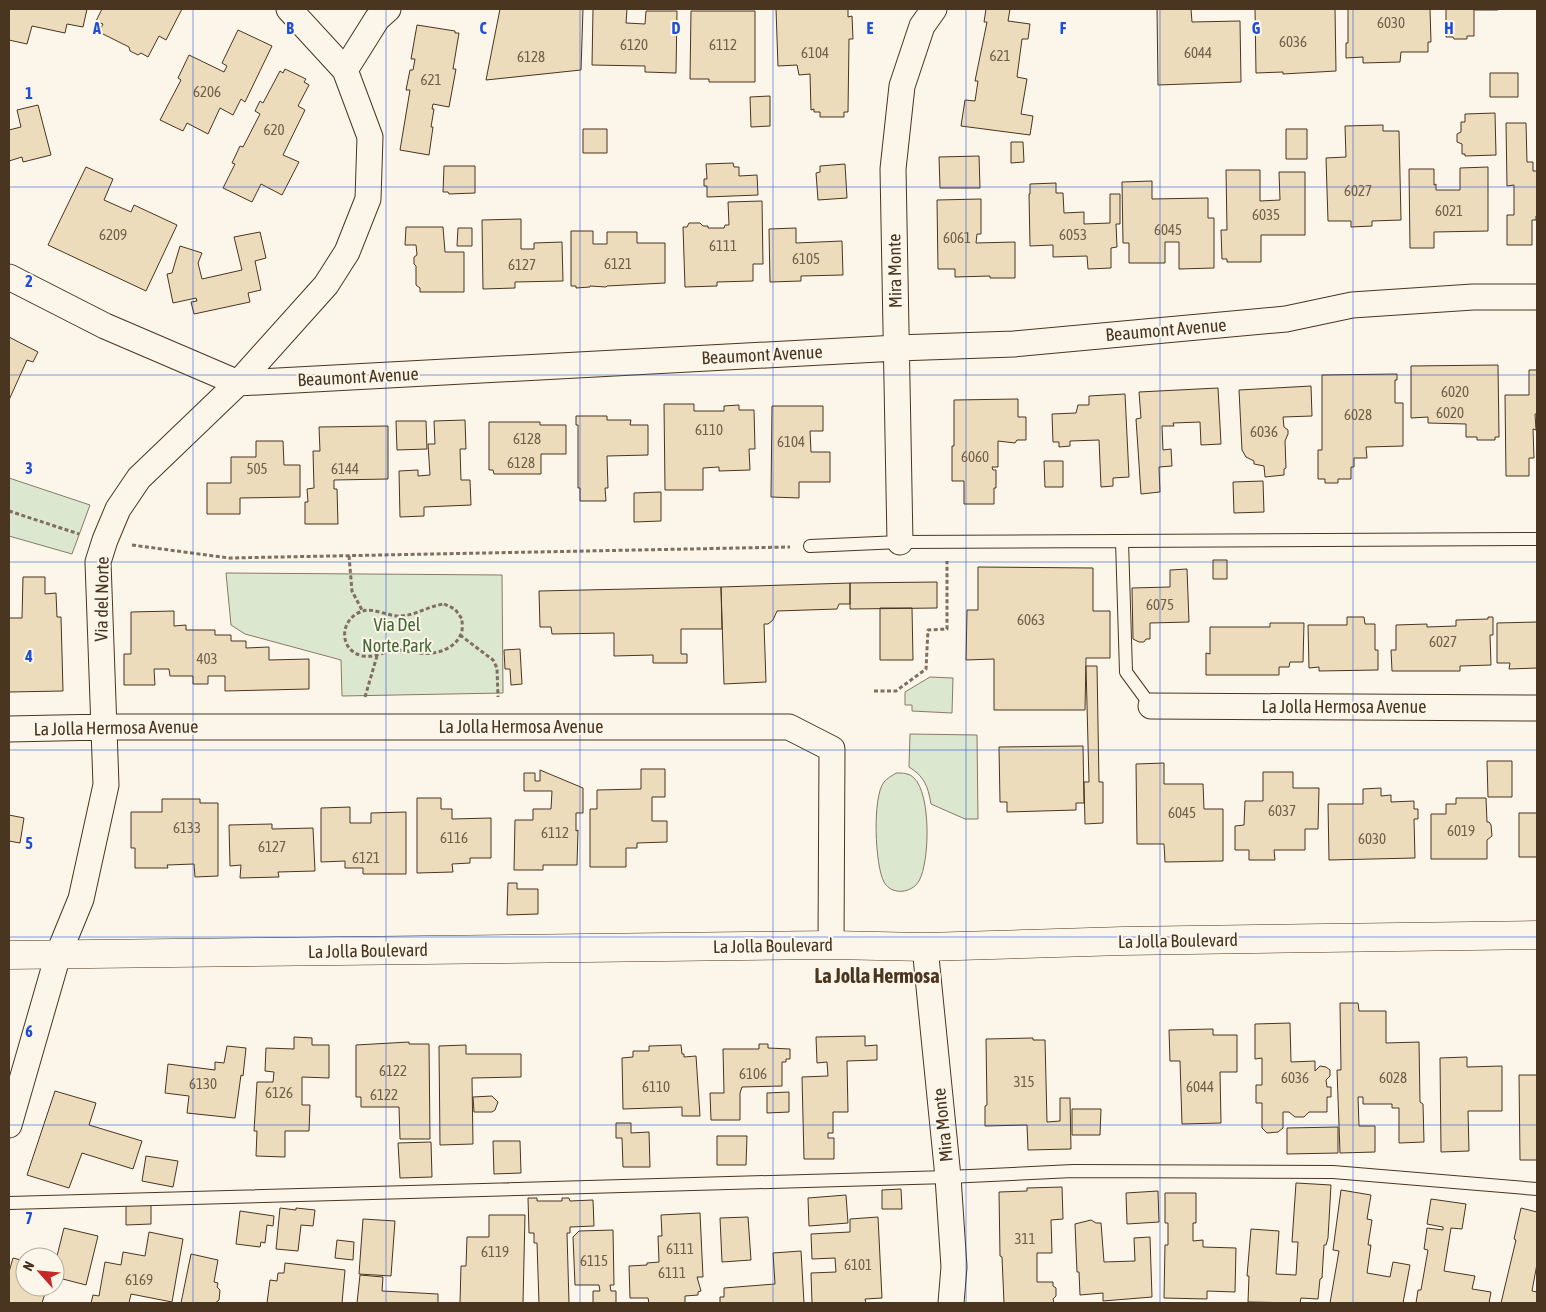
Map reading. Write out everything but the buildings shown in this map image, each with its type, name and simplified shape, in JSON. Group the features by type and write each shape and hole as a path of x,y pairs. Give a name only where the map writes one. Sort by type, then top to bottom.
{"main road":[{"name":"La Jolla Boulevard","path":"9,955 832,945 925,947 1123,941 1537,935"}],"street":[{"path":"289,9 345,70 377,19 388,9"},
{"name":"Mira Monte","path":"900,542 893,169 902,86 922,26 934,9"},
{"name":"Via del Norte","path":"9,1125 58,955 81,899 106,785 98,562 105,540 118,508 139,478 238,384 326,285 347,252 368,199 370,137 345,70"},
{"name":"Beaumont Avenue","path":"9,277 106,326 238,384 897,348 1014,344 1286,319 1352,305 1474,297 1537,297"},
{"name":"La Jolla Hermosa Avenue","path":"1151,706 1537,708"},
{"name":"La Jolla Hermosa Avenue","path":"9,729 104,727 789,727 832,749 832,945"},
{"name":"Mira Monte","path":"925,947 948,1177 954,1267 951,1303"}],"lane":[{"path":"810,546 900,542 1537,539"},
{"path":"1122,541 1126,672 1151,706"},
{"path":"9,1203 948,1177 1073,1171 1333,1172 1537,1190"}],"path":[{"path":"9,511 85,535"},
{"path":"874,691 896,691 926,670 928,630 947,630 947,542"},
{"path":"123,544 229,558 810,546"},
{"path":"350,556 352,591 362,610"},
{"path":"444,604 455,609 462,619 460,635 455,643 445,650 420,653 396,650 377,656 362,656 351,651 345,641 345,626 352,616 362,610 399,616 416,613 433,605 444,604"},
{"path":"460,635 493,660 498,668 498,697"},
{"path":"365,697 377,656"}],"green space":[{"path":"9,478 90,505 72,554 9,536"},
{"name":"Via Del Norte Park","path":"226,573 502,575 503,693 342,696 341,660 245,634 231,625"},
{"path":"930,677 953,678 952,713 912,711 912,705 905,705 905,692"},
{"path":"910,734 977,735 978,819 965,819 931,804 924,782 909,767"},
{"path":"896,773 910,775 920,786 924,798 927,828 923,871 916,885 902,891 892,889 884,882 879,862 876,832 876,816 880,790 884,782"}],"district":[{"name":"La Jolla Hermosa","path":"877,976"}]}
